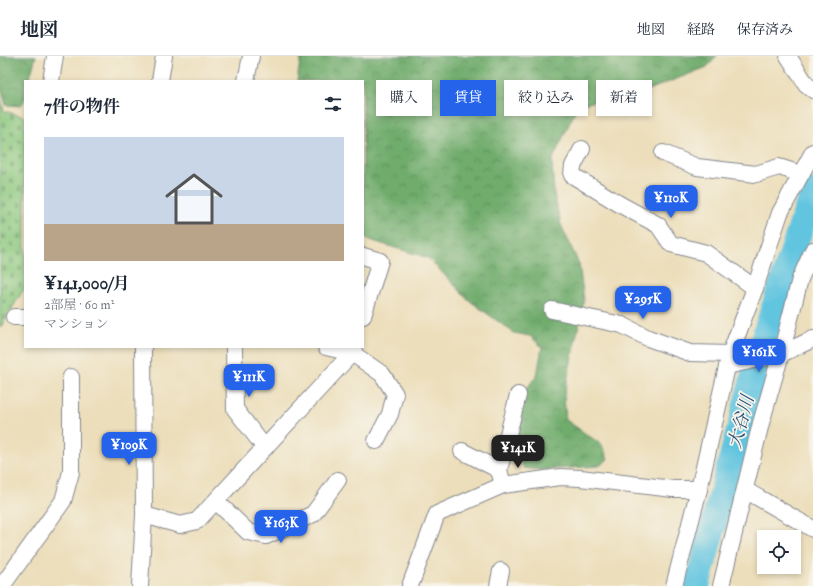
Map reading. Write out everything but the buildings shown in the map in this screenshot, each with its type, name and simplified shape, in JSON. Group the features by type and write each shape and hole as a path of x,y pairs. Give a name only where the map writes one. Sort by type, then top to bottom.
{"street":[{"path":"51,80 55,56"},
{"path":"160,80 164,56"},
{"path":"246,80 251,56"},
{"path":"788,56 806,84 813,90"},
{"path":"582,149 574,166 572,175 658,225 671,244 706,253 754,288"},
{"path":"674,586 731,362 754,288 780,213 813,152"},
{"path":"664,153 697,167 756,174 779,167 800,174"},
{"path":"721,586 779,355 800,280 813,250"},
{"path":"364,256 380,261 364,313"},
{"path":"552,310 622,325 648,338 690,353 731,362 779,355 813,339"},
{"path":"140,586 144,515 143,348"},
{"path":"234,348 235,409 265,448"},
{"path":"335,348 353,350 382,374 395,394 390,414 376,441"},
{"path":"144,515 180,525 197,521 353,350"},
{"path":"2,586 63,500 71,472 71,377"},
{"path":"503,485 498,470 518,395"},
{"path":"462,451 498,470"},
{"path":"410,586 437,514 503,485 560,477 673,489 699,489"},
{"path":"216,500 248,532 266,536 313,514 338,480"},
{"path":"745,490 813,530"}],"green space":[{"path":"0,56 36,56 29,80 24,80 24,101 21,106 6,105 0,85"},
{"path":"301,56 717,56 707,67 652,89 652,80 596,80 596,101 588,103 588,80 504,80 504,116 573,116 552,161 554,194 561,225 579,264 584,300 564,395 566,420 602,445 608,459 599,466 540,470 524,468 515,450 524,391 537,376 542,347 530,336 514,333 470,301 428,258 364,238 364,80 297,80"},
{"path":"0,96 4,111 24,117 24,289 0,328"}],"waterway":[{"name":"大谷川","path":"697,586 766,331 813,191"}]}
